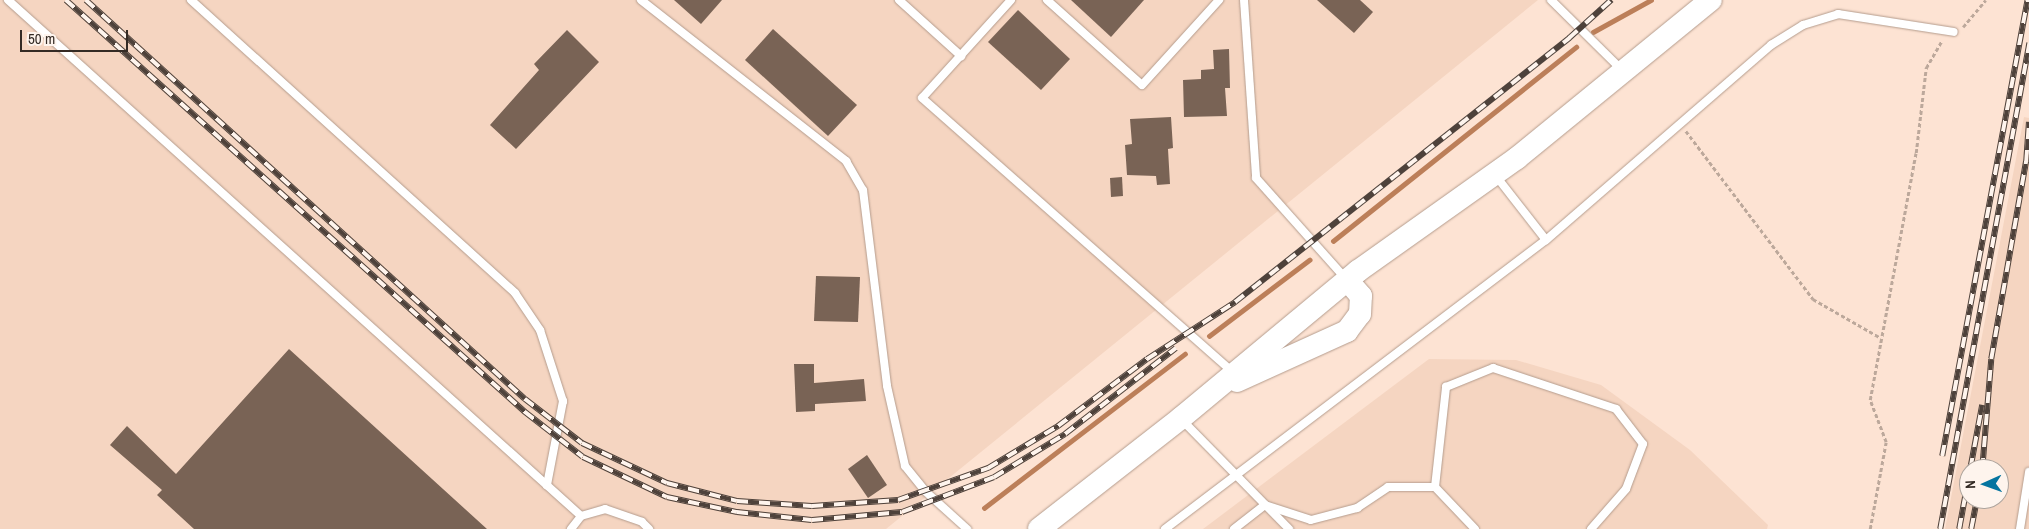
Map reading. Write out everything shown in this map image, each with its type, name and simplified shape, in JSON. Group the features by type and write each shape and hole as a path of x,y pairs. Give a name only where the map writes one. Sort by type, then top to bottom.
{"main road":[{"path":"1039,529 1181,418 1347,280 1494,174 1710,0"},
{"path":"1214,391 1347,332 1360,314 1362,296 1347,280"}],"lane":[{"path":"8,0 581,516"},
{"path":"190,0 516,293 540,330 564,401 547,485"},
{"path":"641,0 846,161 863,190 887,386 905,466 925,491 967,529"},
{"path":"899,0 961,56"},
{"path":"1011,0 922,98 1235,373"},
{"path":"1047,0 1142,86 1219,0"},
{"path":"1244,0 1256,178 1347,280"},
{"path":"1550,0 1623,70"},
{"path":"1165,529 1234,474 1546,240 1772,45 1803,25 1838,14 1954,32"},
{"path":"1494,174 1546,240"},
{"path":"1435,488 1446,387 1493,368 1616,409 1642,444 1626,489 1591,529"},
{"path":"1181,418 1289,529"},
{"path":"2020,529 2029,472"},
{"path":"1265,505 1311,520 1357,508 1388,487 1435,488 1475,529"},
{"path":"1234,529 1265,505"},
{"path":"571,529 581,516 604,509 642,522 649,529"}],"path":[{"path":"1870,529 1886,442 1870,400 1916,153 1926,68 1939,42 1970,22 1986,0"},
{"path":"1681,124 1813,299 1882,338"}],"shaded area":[{"path":"0,0 1538,0 886,529 0,529"},
{"path":"2024,117 2029,118 2029,529 1945,529"},
{"path":"1429,359 1516,360 1601,385 1690,450 1768,525 1767,529 1203,529"}],"building":[{"path":"674,0 722,0 701,24"},
{"path":"1071,0 1144,0 1111,37"},
{"path":"1317,0 1360,0 1373,12 1354,33"},
{"path":"1018,10 1070,59 1041,90 988,42"},
{"path":"773,29 857,105 828,136 745,60"},
{"path":"567,30 599,62 516,149 490,125 539,70 534,64"},
{"path":"1229,49 1230,88 1225,88 1227,116 1184,117 1183,80 1201,79 1201,70 1214,69 1213,50"},
{"path":"1171,117 1173,148 1168,149 1170,184 1157,185 1156,176 1127,175 1125,145 1132,144 1130,119"},
{"path":"1122,177 1123,196 1111,197 1110,178"},
{"path":"816,276 860,277 858,322 814,321"},
{"path":"289,349 487,529 194,529 157,495 162,490 110,445 127,426 176,474"},
{"path":"794,364 814,364 814,383 864,379 866,401 815,404 815,411 796,412"},
{"path":"867,455 887,485 868,498 848,469"}],"waterway":[{"path":"1593,32 1651,0"},
{"path":"1333,241 1576,47"},
{"path":"1209,336 1309,260"},
{"path":"984,508 1185,354"}],"railway":[{"path":"66,0 525,412 583,457 667,497 737,512 812,520 902,512 994,477 1065,434 1176,348"},
{"path":"86,0 525,399 582,443 667,483 737,501 812,506 898,500 988,468 1058,426 1147,359 1235,302 1569,38 1611,0"},
{"path":"1942,456 2027,0"},
{"path":"1940,529 2029,43"},
{"path":"1983,459 1991,359 2026,161 2029,122"},
{"path":"1972,459 1982,405"},
{"path":"1959,529 1963,509"},
{"path":"1971,529 1975,509"}]}
